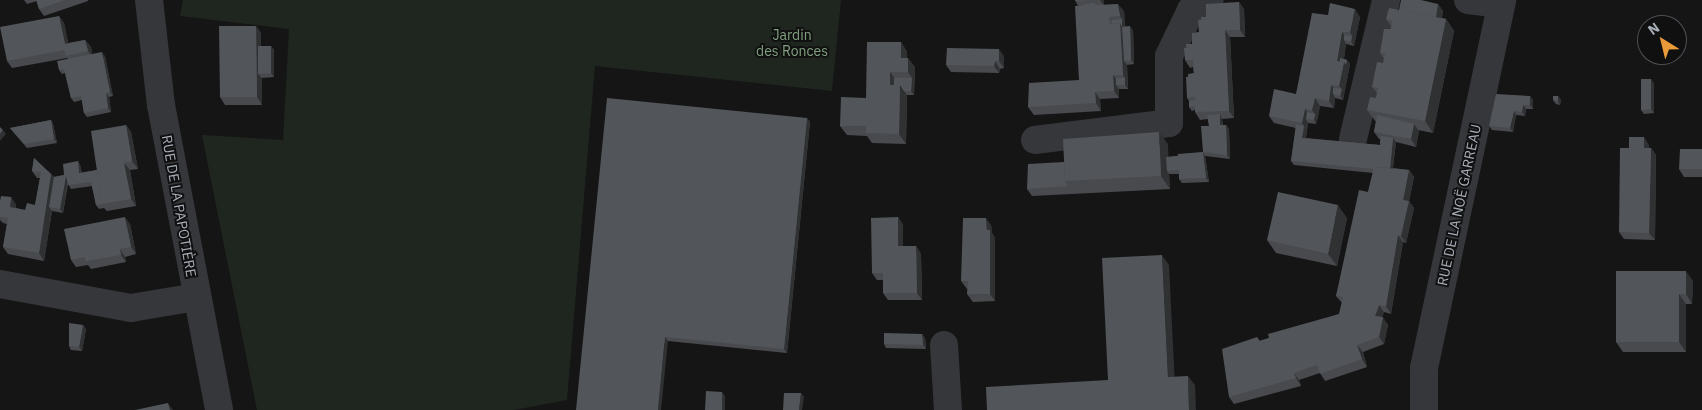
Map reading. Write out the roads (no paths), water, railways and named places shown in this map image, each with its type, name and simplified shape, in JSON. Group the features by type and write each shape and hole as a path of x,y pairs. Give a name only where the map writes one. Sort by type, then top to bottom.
{"street":[{"name":"RUE DE LA PAPOTIÈRE","path":"149,0 161,105 219,410"},
{"path":"1035,140 1169,122 1169,56 1191,10 1210,0"},
{"path":"1353,139 1386,0"},
{"path":"1468,0 1502,2"},
{"name":"RUE DE LA NOË GARREAU","path":"1424,410 1424,368 1502,2"},
{"path":"0,284 131,308 196,297"},
{"path":"944,345 948,410"}],"park label":[{"name":"Jardin des Ronces","path":"792,43"}]}
